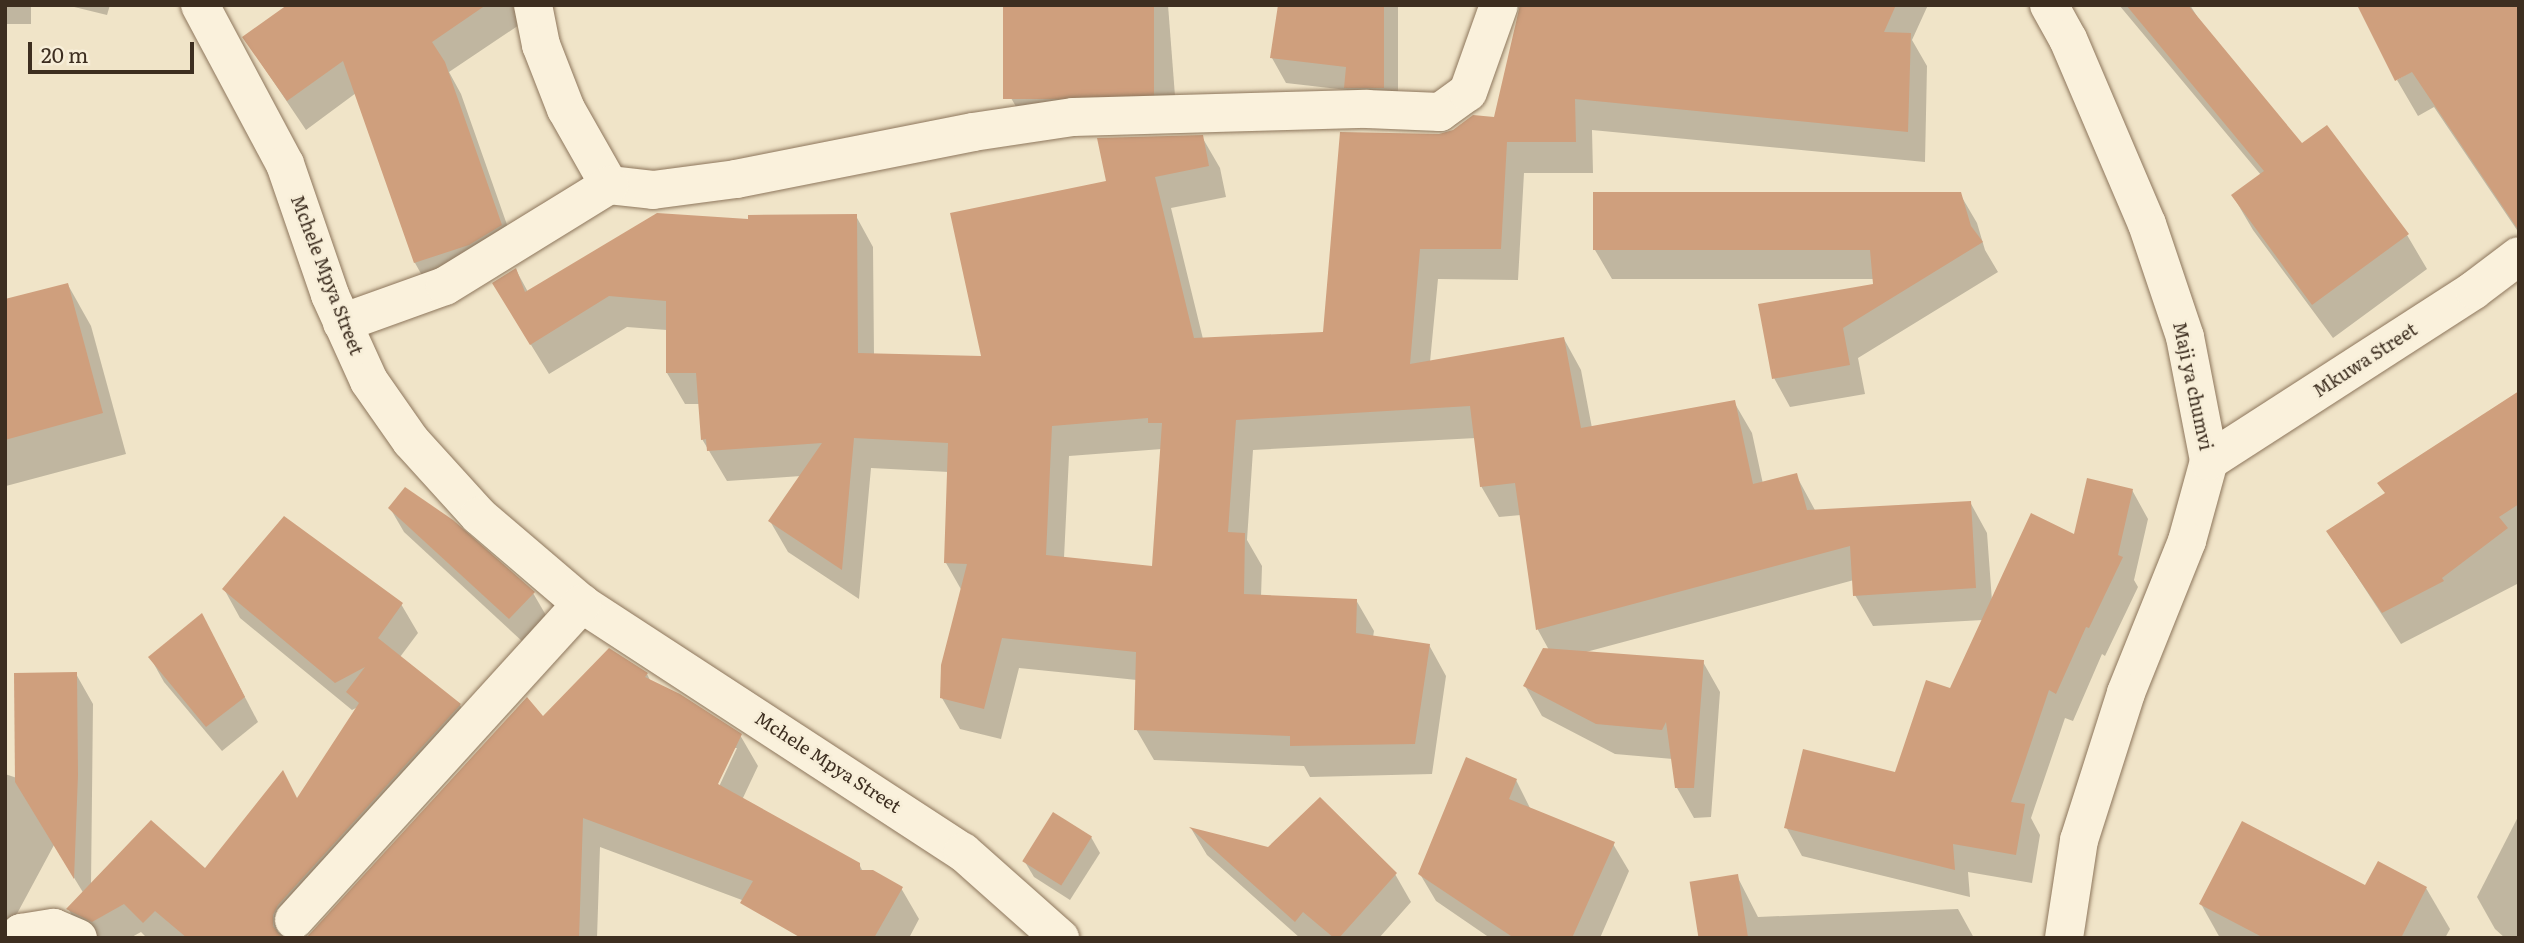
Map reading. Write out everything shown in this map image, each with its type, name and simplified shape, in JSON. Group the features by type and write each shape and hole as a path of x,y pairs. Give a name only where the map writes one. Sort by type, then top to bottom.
{"street":[{"name":"Mchele Mpya Street","path":"200,5 285,164 342,323 369,381 411,441 479,516 582,604 963,852 1060,938"},
{"path":"533,5 541,46 566,109 609,185"},
{"path":"342,323 445,285 609,185 653,190 736,179 973,132 1073,117 1367,109 1440,112 1468,92 1499,5"},
{"name":"Maji ya chumvi","path":"2049,5 2068,39 2147,224 2185,337 2209,461 2186,541 2126,693 2080,839 2064,938"},
{"name":"Mkuwa Street","path":"2209,461 2474,290 2519,256"},
{"path":"294,920 582,604"},
{"path":"18,938 21,933 54,928 78,938"}],"building":[{"path":"287,5 486,5 432,42 445,62 502,225 469,245 414,263 343,61 287,101 242,37"},
{"path":"1003,5 1154,5 1154,99 1003,99"},
{"path":"1278,5 1384,5 1384,88 1344,88 1346,67 1270,58"},
{"path":"1520,5 1896,5 1884,32 1911,33 1908,132 1575,99 1576,142 1507,142 1501,249 1420,249 1410,364 1564,337 1581,428 1735,400 1753,484 1797,473 1807,510 1971,501 1976,588 1853,596 1850,546 1536,630 1515,483 1480,487 1470,406 1236,420 1228,532 1245,533 1244,594 1357,599 1356,633 1430,644 1415,744 1290,746 1290,736 1134,730 1136,652 1002,638 984,709 940,698 941,665 967,564 944,563 948,443 854,438 842,570 768,521 822,443 707,451 706,439 701,440 696,373 666,373 666,301 609,296 530,345 492,283 516,268 525,292 657,213 748,219 748,215 857,214 858,353 981,356 950,213 1106,181 1097,138 1203,135 1209,166 1155,177 1194,338 1323,332 1340,132 1439,134 1453,130 1473,115 1494,117","holes":["1148,418 1148,423 1162,423 1152,566 1046,555 1052,426"]},
{"path":"2126,5 2188,5 2302,143 2327,125 2409,234 2312,305 2231,195 2264,171"},
{"path":"2357,5 2519,5 2519,231 2412,72 2395,81"},
{"path":"1593,192 1961,192 1971,226 1983,242 1843,328 1850,365 1772,379 1758,304 1873,284 1870,250 1593,250"},
{"path":"68,283 103,413 5,440 5,299"},
{"path":"2519,391 2519,504 2499,517 2508,528 2442,578 2444,581 2382,613 2326,531 2385,493 2377,483"},
{"path":"2087,478 2133,489 2118,555 2123,557 2089,628 2086,627 2056,694 2049,690 2011,802 2025,804 2016,855 1953,844 1955,870 1784,828 1803,749 1895,772 1926,680 1950,688 2031,513 2074,534"},
{"path":"405,487 453,520 535,592 509,619 388,508"},
{"path":"284,516 403,603 378,638 461,704 278,905 273,915 273,926 282,938 187,938 155,911 143,923 124,904 92,922 66,909 151,820 205,868 283,770 297,798 359,703 346,692 365,667 335,683 222,589"},
{"path":"202,613 245,697 206,727 148,657"},
{"path":"609,648 648,673 645,677 680,694 742,734 718,784 860,863 860,870 873,870 903,887 874,938 801,938 740,903 753,881 583,818 579,938 306,938 527,697 543,716"},
{"path":"1543,648 1704,660 1694,788 1675,788 1666,722 1662,730 1596,724 1523,686"},
{"path":"77,672 78,775 74,879 15,782 14,673"},
{"path":"1466,757 1517,779 1509,799 1615,842 1572,938 1514,938 1418,874"},
{"path":"1320,797 1397,873 1339,938 1334,938 1303,912 1295,922 1189,827 1268,847"},
{"path":"1053,812 1092,836 1061,886 1022,861"},
{"path":"2242,821 2365,885 2378,861 2427,887 2401,938 2264,938 2199,904"},
{"path":"1738,874 1748,938 1699,938 1690,882"}]}
